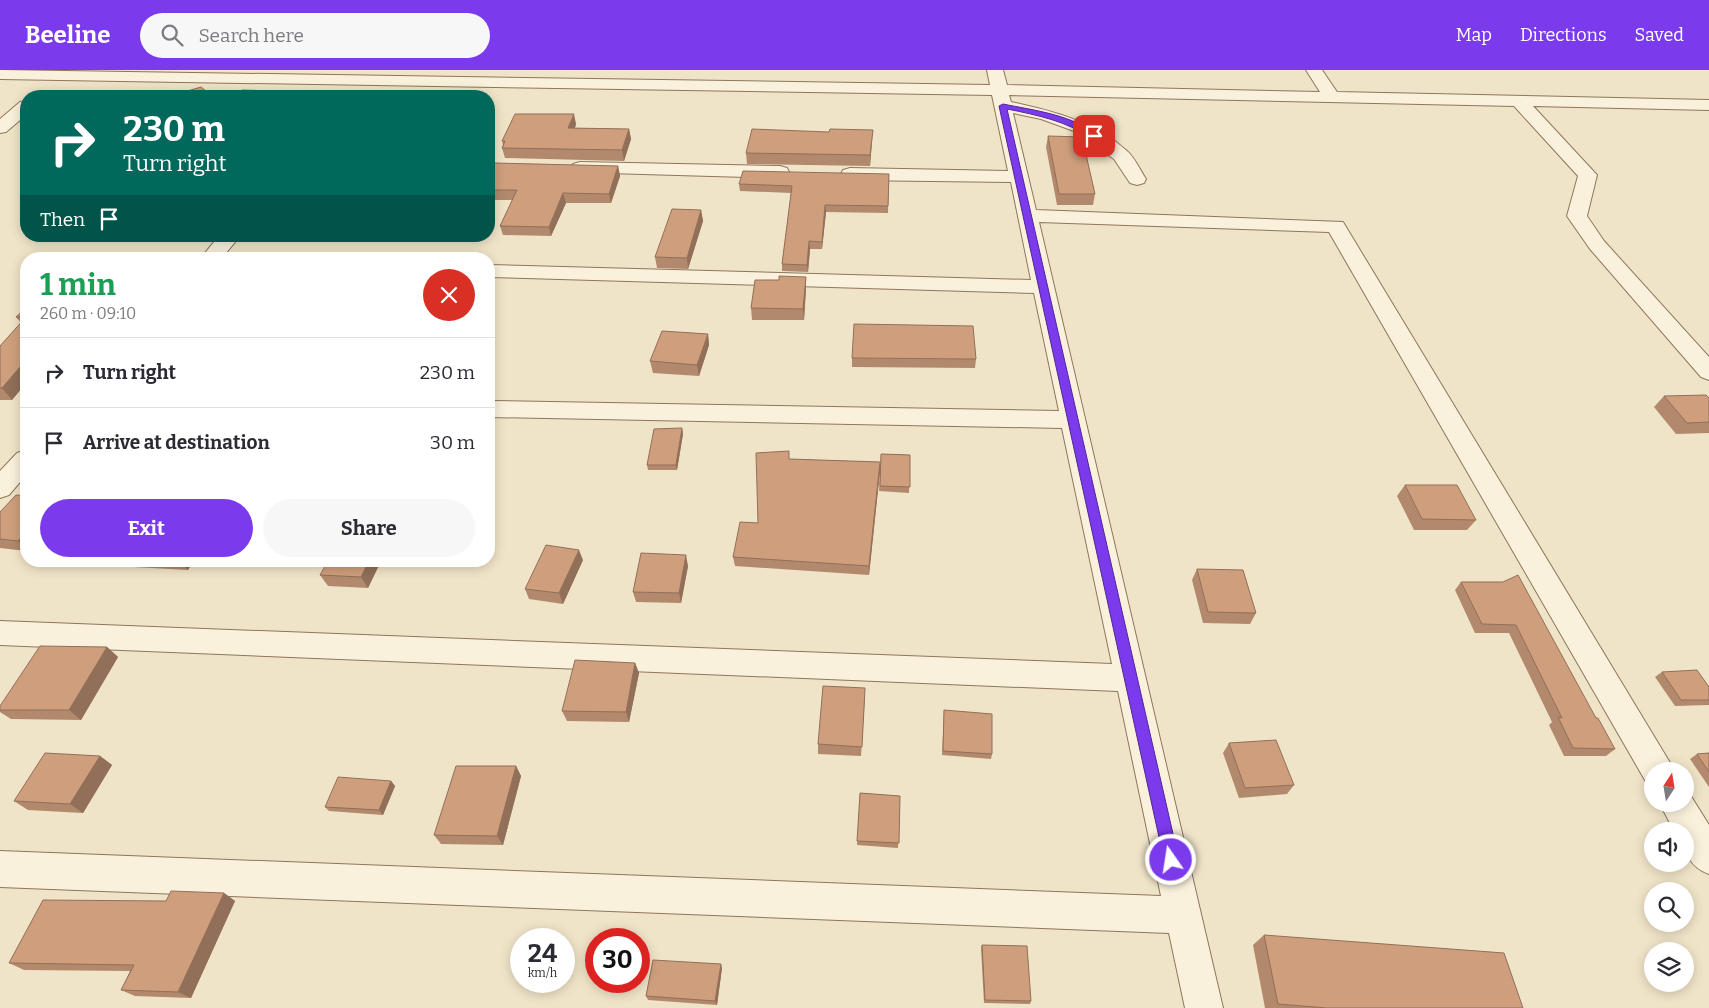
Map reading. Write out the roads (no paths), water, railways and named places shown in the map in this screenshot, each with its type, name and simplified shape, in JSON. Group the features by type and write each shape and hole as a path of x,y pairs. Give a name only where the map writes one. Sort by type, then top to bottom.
{"street":[{"path":"1314,70 1332,97"},
{"path":"0,74 363,81 412,76 602,77 999,89 1709,105"},
{"path":"45,90 64,75"},
{"path":"356,90 363,81"},
{"path":"999,89 1204,1008"},
{"path":"999,89 1046,115 1080,127 1122,155 1137,180"},
{"path":"1518,100 1588,174 1577,216 1597,245 1709,372"},
{"path":"0,128 20,111"},
{"path":"559,168 799,172"},
{"path":"829,173 1019,177"},
{"path":"1028,216 1336,226 1653,762"},
{"path":"216,252 225,242"},
{"path":"495,271 1043,287"},
{"path":"495,409 1073,420"},
{"path":"0,488 20,466"},
{"path":"0,633 1131,678"},
{"path":"1682,812 1709,857"},
{"path":"0,869 1184,915"}]}
